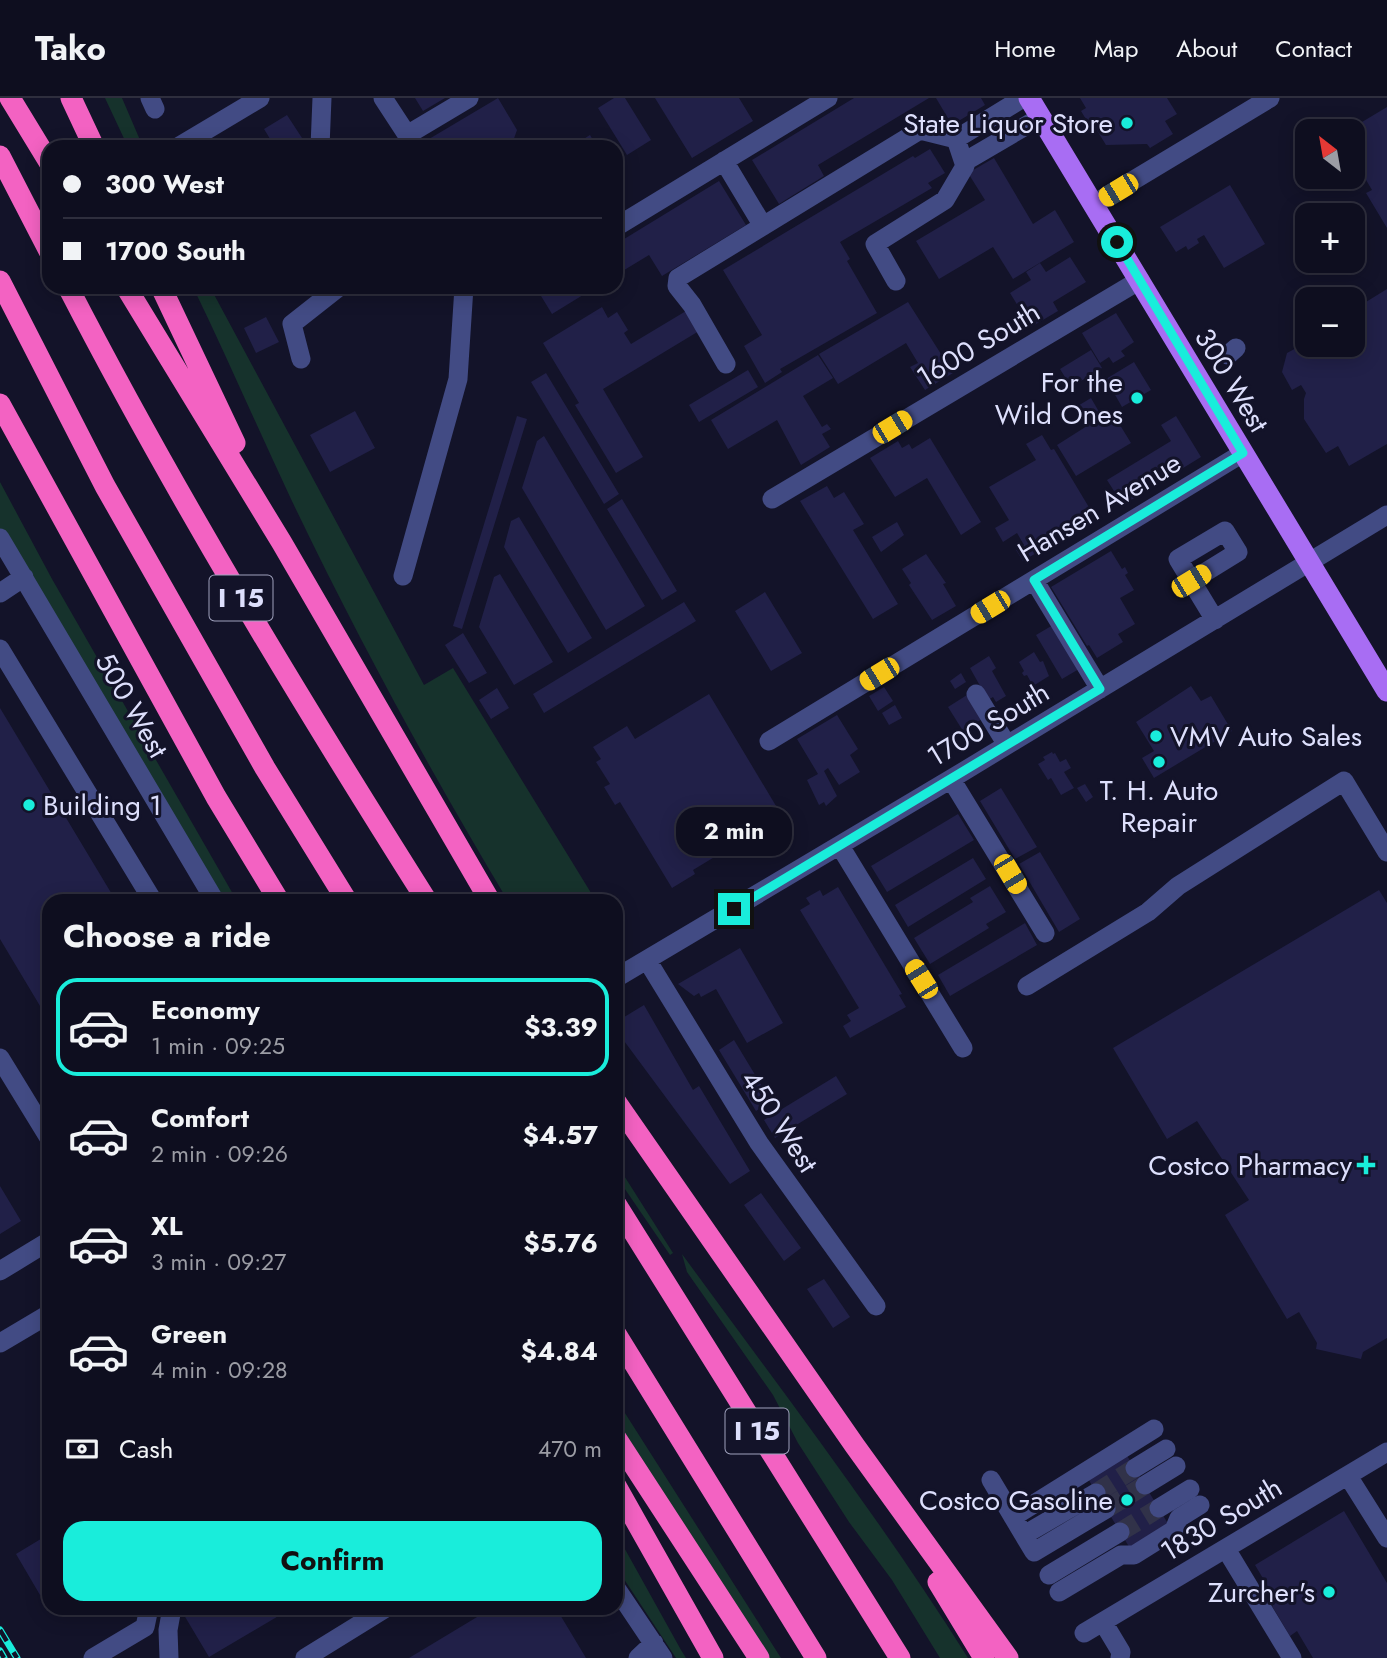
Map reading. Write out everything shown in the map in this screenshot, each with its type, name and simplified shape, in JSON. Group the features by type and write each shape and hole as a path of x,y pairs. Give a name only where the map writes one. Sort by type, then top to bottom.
{"highway":[{"path":"10,98 42,151"},
{"path":"71,98 91,140"},
{"path":"0,156 42,237"},
{"name":"I 15","path":"0,281 105,486 265,768 342,894"},
{"name":"I 15","path":"72,294 132,411 303,705 423,894"},
{"path":"130,294 282,543 485,894"},
{"path":"163,294 282,543"},
{"path":"0,404 216,797 275,894"},
{"path":"623,1112 1008,1658"},
{"name":"I 15","path":"623,1215 900,1658"},
{"name":"I 15","path":"623,1345 816,1658"},
{"path":"856,1446 984,1658"},
{"path":"623,1449 759,1658"},
{"path":"793,1489 915,1658"},
{"path":"623,1498 713,1658"}],"main road":[{"name":"300 West","path":"1029,98 1387,691"}],"street":[{"path":"190,140 260,98"},
{"path":"320,140 321,98"},
{"path":"383,98 410,140"},
{"path":"412,140 470,98"},
{"path":"623,223 828,98"},
{"path":"726,363 692,304 677,286 678,278 920,130 956,139 1023,98"},
{"path":"1094,204 1270,98"},
{"path":"964,162 1041,117"},
{"path":"897,281 875,244 945,200 965,166 956,139"},
{"path":"724,161 763,226"},
{"name":"1600 South","path":"772,499 1140,280"},
{"path":"301,359 292,324 331,294"},
{"path":"403,576 458,379 464,294"},
{"name":"Hansen Avenue","path":"769,741 1243,453"},
{"name":"1700 South","path":"623,974 1007,746 1387,515"},
{"name":"500 West","path":"0,538 211,894"},
{"path":"0,593 24,577"},
{"path":"1034,580 1100,689"},
{"path":"1191,581 1215,620"},
{"path":"0,649 149,894"},
{"path":"976,694 1007,746"},
{"path":"951,779 1045,933"},
{"path":"1027,986 1147,912 1178,886 1344,781 1387,852"},
{"path":"840,846 963,1048"},
{"name":"450 West","path":"647,960 759,1143 876,1306"},
{"path":"0,1058 42,1127"},
{"path":"0,1271 42,1245"},
{"path":"0,1343 42,1318"},
{"path":"1013,1517 1154,1429"},
{"name":"1830 South","path":"1084,1633 1387,1452"},
{"path":"1140,1477 1171,1458"},
{"path":"1348,1476 1387,1538"},
{"path":"991,1480 1029,1543 1101,1501"},
{"path":"1120,1532 1054,1584 1121,1555 1134,1555 1174,1530 1179,1518 1195,1497 1158,1508"},
{"path":"1227,1549 1292,1658"},
{"path":"623,1598 659,1650 638,1658"},
{"path":"93,1658 145,1627 148,1615"},
{"path":"169,1658 168,1630 171,1615"},
{"path":"305,1658 375,1615"},
{"path":"1102,1622 1121,1653 1120,1658"}],"green space":[{"path":"105,98 122,98 140,140 125,140"},
{"path":"196,294 214,294 424,685 453,668 592,894 504,894 450,803 368,653 291,499"},
{"path":"0,482 52,579 233,894 217,894 0,534"},
{"path":"623,1174 673,1253 670,1255 623,1186"},
{"path":"682,1254 864,1504 968,1658 940,1658 892,1580 849,1522 798,1443 773,1395 687,1272"},
{"path":"623,1410 781,1658 766,1658 623,1431"},
{"path":"623,1546 686,1658 676,1658 623,1578"}],"building":[{"path":"415,98 445,98 423,111"},
{"path":"498,98 517,130 513,140 429,139"},
{"path":"614,98 625,98 651,140 627,155 623,149 623,140 618,140 598,108"},
{"path":"655,98 739,98 753,121 692,158"},
{"path":"854,98 929,98 818,165 824,176 779,204 752,160"},
{"path":"936,98 981,98 985,105 952,125"},
{"name":"State Liquor Store","path":"1080,98 1167,98 1177,114 1165,121 1173,134 1150,148 1147,144 1106,145 1081,111 1086,108"},
{"path":"1387,107 1387,228 1366,193 1372,190 1365,178 1365,120"},
{"path":"287,115 302,138 271,140 264,129"},
{"path":"930,149 945,173 928,183 932,188 840,242 850,259 847,261 877,313 780,369 782,372 765,383 744,346 762,335 723,270 913,156 915,158"},
{"path":"994,158 1033,224 1055,210 1074,242 1013,279 993,247 939,279 916,241 985,200 968,173"},
{"path":"719,181 746,225 662,276 649,255 623,271 623,240"},
{"path":"1230,185 1265,244 1224,268 1204,235 1197,239 1199,243 1188,250 1186,246 1176,252 1160,227"},
{"path":"1070,257 1086,282 1053,302 1058,311 1031,327 1010,293 1031,280 1026,272 1040,263 1046,272"},
{"path":"1387,289 1387,444 1349,466 1338,446 1326,453 1304,419 1306,393 1301,385 1292,390 1282,372 1287,353 1295,349 1295,357 1365,357 1365,303"},
{"path":"540,294 585,294 552,314"},
{"path":"908,302 953,373 925,390 910,367 918,363 906,343 838,384 819,354"},
{"path":"602,307 608,318 617,312 628,330 624,333 631,344 686,311 699,331 603,389 643,457 616,473 575,405 579,403 543,343"},
{"path":"1116,313 1134,342 1121,351 1125,356 1113,363 1109,357 1100,363 1082,333"},
{"path":"266,317 279,342 256,353 244,328"},
{"path":"1091,350 1102,368 1071,387 1060,369"},
{"path":"818,355 833,378 803,396 822,427 827,424 831,429 822,434 830,447 801,465 777,420 728,449 711,420"},
{"path":"1134,362 1151,390 1122,407 1106,379"},
{"path":"748,370 758,387 699,422 689,405"},
{"path":"546,373 619,494 604,504 531,382"},
{"path":"1091,398 1102,417 1112,412 1131,443 1076,476 1057,445 1087,426 1076,407"},
{"path":"355,411 375,448 330,472 310,435"},
{"path":"517,416 527,419 462,629 453,626"},
{"path":"1176,416 1201,457 1123,505 1107,480 1171,441 1161,425"},
{"path":"1042,435 1051,450 1054,449 1093,514 1059,534 1061,538 1023,561 1016,550 1024,545 1017,533 1003,542 995,528 1009,520 989,487 1036,460 1026,444"},
{"path":"544,436 645,606 606,630 522,488 537,441"},
{"path":"930,438 981,522 961,535 927,478 895,497 870,458 898,441 902,448 909,444 912,449"},
{"path":"827,486 834,498 844,492 864,524 853,530 898,604 873,619 800,501"},
{"path":"622,499 677,591 662,600 607,509"},
{"path":"519,517 592,638 568,653 504,547 511,521"},
{"path":"897,522 904,535 881,552 872,537"},
{"path":"1111,551 1122,569 1125,567 1128,573 1125,575 1134,590 1120,598 1135,624 1118,634 1123,642 1097,658 1051,587"},
{"path":"926,554 946,583 943,584 956,606 932,620 902,569"},
{"path":"500,574 553,662 514,685 479,627 494,577"},
{"path":"765,592 802,653 771,671 735,611"},
{"path":"684,602 696,621 544,713 533,694"},
{"path":"1053,625 1079,669 1062,679 1036,635"},
{"path":"463,633 487,673 469,683 445,645"},
{"path":"1034,652 1040,662 1043,661 1049,676 1033,686 1027,675 1022,673 1024,671 1019,662"},
{"path":"989,656 996,668 992,671 1006,696 996,702 993,697 988,700 970,668"},
{"path":"961,673 966,682 955,689 950,681"},
{"path":"1191,686 1201,701 1211,696 1232,731 1154,778 1142,758 1154,751 1136,722"},
{"path":"884,687 893,701 878,711 869,696"},
{"path":"497,688 509,708 491,719 479,700"},
{"path":"709,694 782,816 693,870 695,874 672,888 620,802 615,805 604,787 610,784 596,762 601,759 593,747 627,726 635,739"},
{"path":"967,695 982,719 963,731 948,707"},
{"path":"895,705 902,718 889,725 882,713"},
{"name":"Building 1","path":"0,708 112,894 42,894 42,1009 0,939"},
{"path":"837,715 858,749 850,755 860,772 839,785 828,768 824,771 837,796 826,806 824,802 819,805 807,780 818,774 797,739"},
{"path":"1052,752 1060,762 1066,759 1071,768 1064,772 1074,788 1061,795 1038,764"},
{"path":"1085,784 1093,797 1086,802 1077,788"},
{"path":"1001,788 1037,847 1015,859 980,801"},
{"path":"958,814 974,840 887,892 871,866"},
{"path":"1040,852 1080,919 1059,932 1019,864"},
{"path":"973,858 986,879 908,927 895,905"},
{"path":"990,886 1006,912 986,924 989,928 930,964 914,938 973,902 970,898"},
{"path":"838,887 902,994 899,995 906,1007 850,1038 843,1026 851,1021 847,1015 859,1008 800,910 810,904 806,898 820,890 823,896"},
{"path":"1379,890 1387,903 1387,1338 1363,1352 1361,1359 1316,1349 1317,1343 1299,1312 1287,1319 1225,1215 1249,1200 1197,1121 1167,1139 1113,1048"},
{"path":"1025,923 1037,945 950,996 938,975"},
{"path":"740,948 783,1023 747,1043 716,989 701,997 699,993 694,996 678,984"},
{"path":"644,1005 693,1090 699,1086 750,1171 730,1184 623,1039 623,1018"},
{"path":"734,1040 771,1101 756,1111 719,1050"},
{"path":"836,1076 847,1094 775,1138 764,1120"},
{"path":"0,1186 21,1221 0,1234"},
{"path":"761,1193 801,1248 784,1261 744,1205"},
{"path":"824,1279 850,1317 833,1328 807,1289"},
{"name":"Costco Gasoline","path":"1126,1454 1170,1527 1131,1550 1087,1477"},
{"name":"Zurcher's","path":"1344,1511 1387,1583 1387,1658 1313,1658 1297,1631 1290,1636 1272,1606 1277,1602 1255,1565"},
{"path":"42,1538 40,1595 16,1554"},
{"path":"184,1615 280,1615 209,1657"},
{"path":"480,1615 560,1615 586,1658 409,1658"}],"tunnel":[{"path":"1096,1493 1135,1468"},
{"path":"1106,1509 1145,1485"},
{"path":"1120,1532 1159,1508"}],"railway":[{"path":"0,1630 17,1658"},
{"path":"0,1651 4,1658"}],"place":[{"name":"State Liquor Store","path":"1127,123"},
{"name":"For the Wild Ones","path":"1137,398"},
{"name":"VMV Auto Sales","path":"1156,736"},
{"name":"T. H. Auto Repair","path":"1159,762"},
{"name":"Building 1","path":"29,805"},
{"name":"Costco Pharmacy","path":"1366,1165"},
{"name":"Costco Gasoline","path":"1127,1500"},
{"name":"Zurcher's","path":"1329,1592"}],"route":[{"path":"734,909 1100,689 1034,580 1243,453 1117,242"}]}
